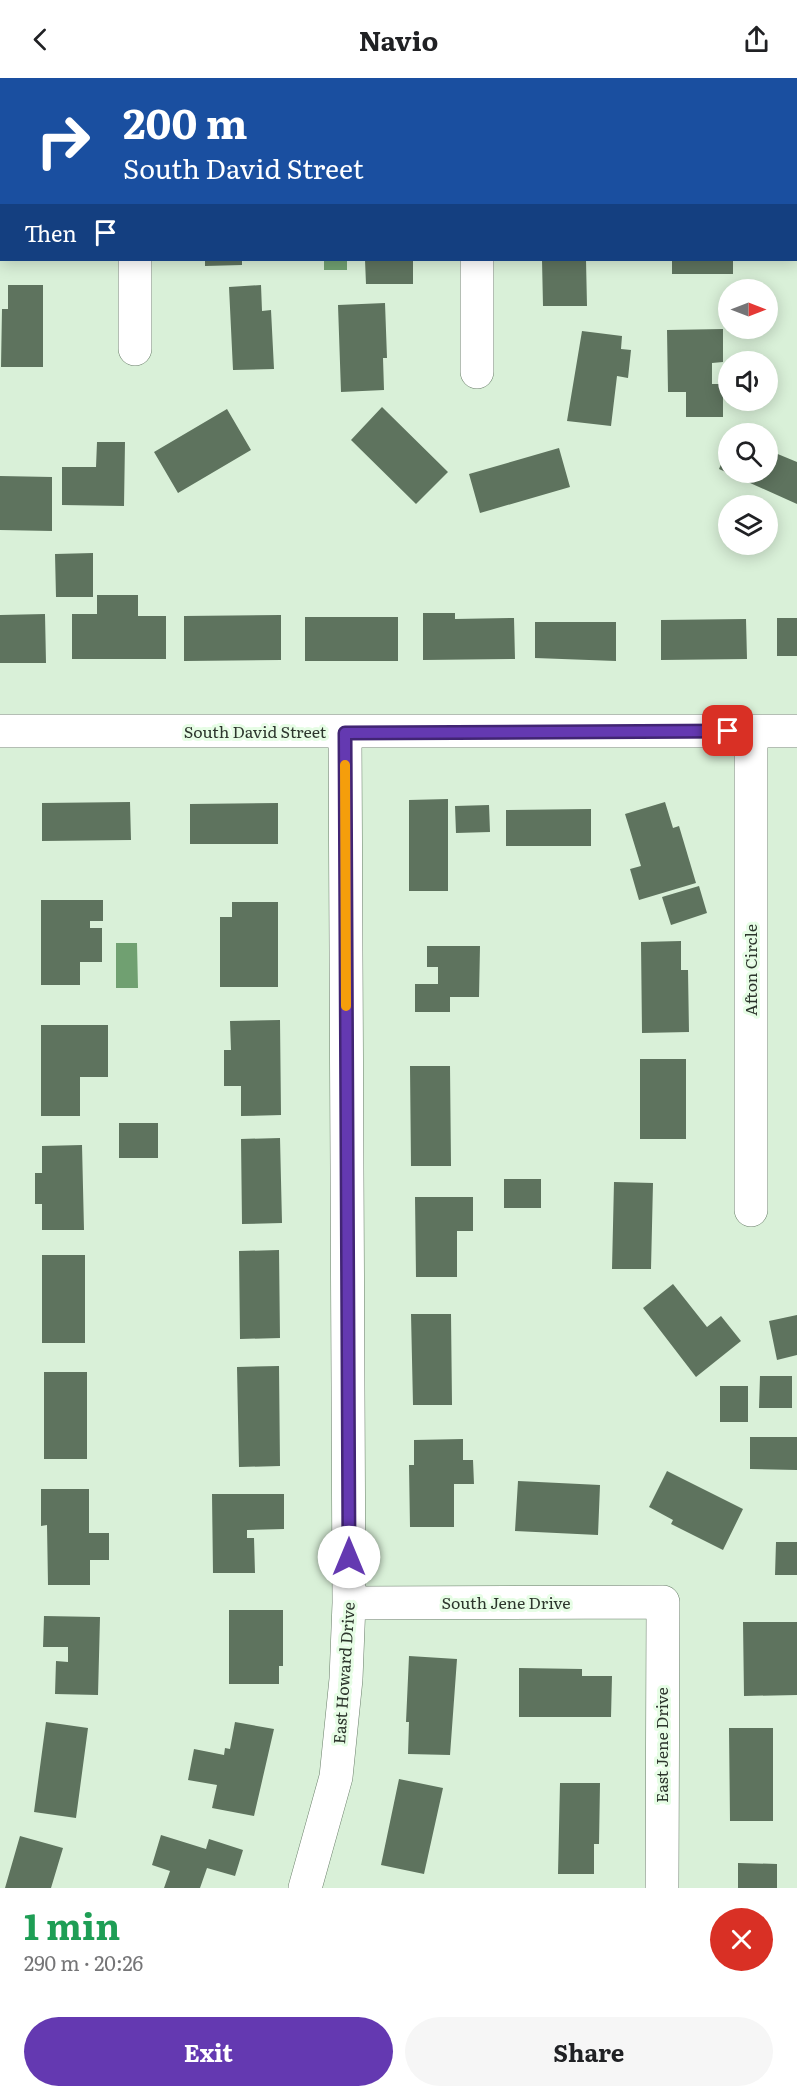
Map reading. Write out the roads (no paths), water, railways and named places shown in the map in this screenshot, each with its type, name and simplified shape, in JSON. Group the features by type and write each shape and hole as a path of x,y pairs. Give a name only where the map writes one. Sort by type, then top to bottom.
{"street":[{"path":"135,261 135,348"},
{"path":"477,261 477,372"},
{"name":"Afton Circle","path":"751,1210 752,730"},
{"name":"South David Street","path":"0,731 345,733 797,731"},
{"name":"East Howard Drive","path":"305,1888 336,1777 346,1678 349,1603 345,733"},
{"name":"South Jene Drive","path":"349,1603 663,1602"},
{"name":"East Jene Drive","path":"662,1888 663,1602"}]}
